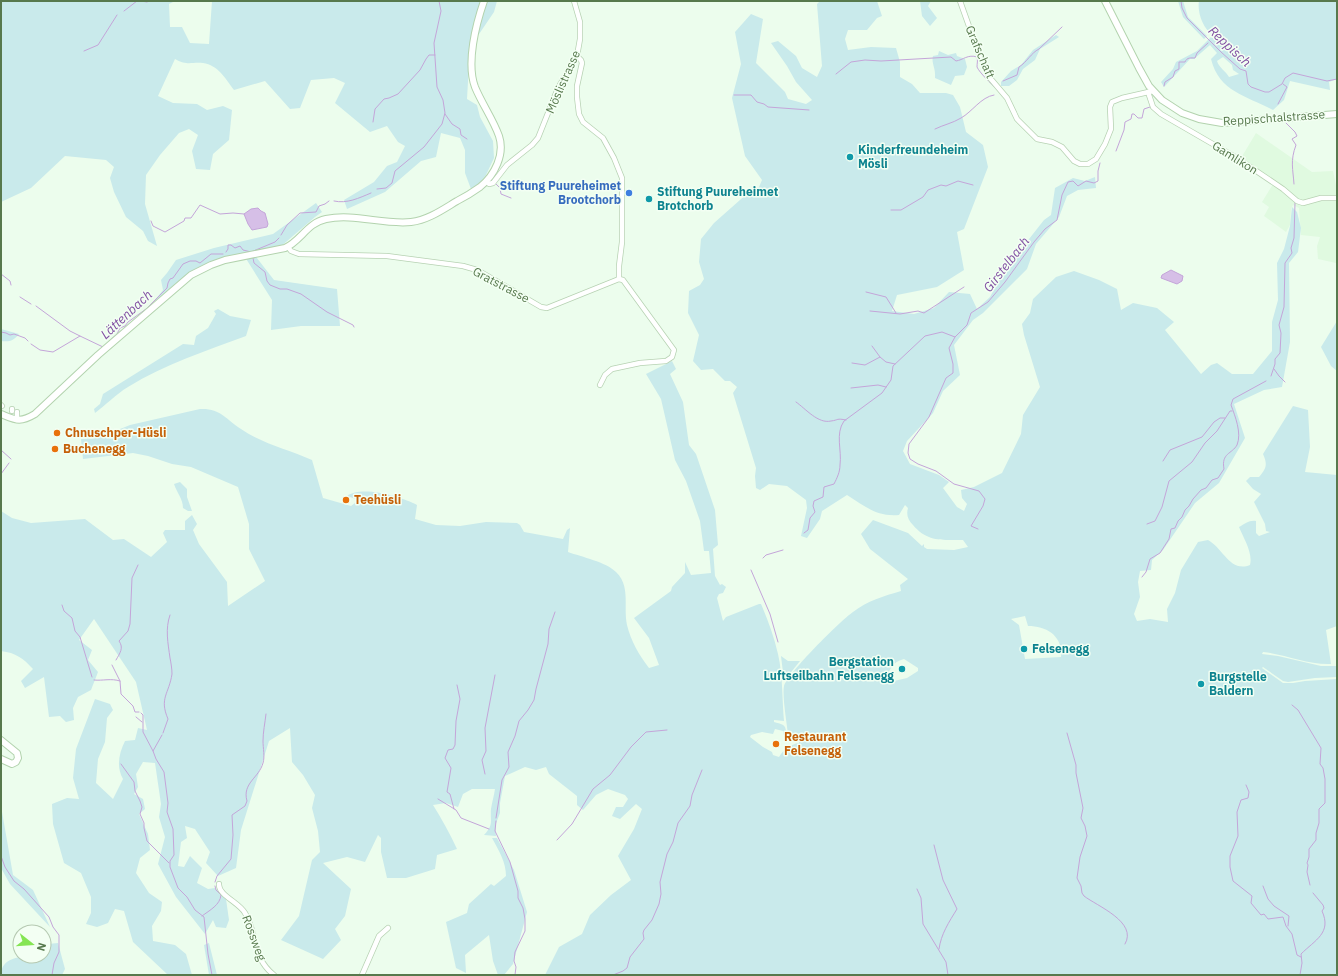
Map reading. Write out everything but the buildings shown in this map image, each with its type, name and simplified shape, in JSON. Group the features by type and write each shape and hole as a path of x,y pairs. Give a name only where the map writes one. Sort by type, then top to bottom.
{"street":[{"path":"1,414 17,420 26,419 35,414 98,355 177,286 199,270 225,260 288,247 312,225 328,218 410,222 427,218 439,213 486,182 496,167 501,148 499,135 476,88 472,74 472,54 484,1"},
{"name":"Möslistrasse","path":"486,182 490,184 493,182 538,138 558,88 577,56 580,39 580,22 574,1"},
{"name":"Grafschaft","path":"960,1 980,57 990,78 1007,98 1017,119 1037,139 1052,142 1062,147 1074,161 1080,164 1088,164 1096,159 1105,144 1111,129 1110,107 1112,102 1122,98 1150,92"},
{"name":"Reppischtalstrasse","path":"1106,1 1150,92 1182,113 1209,122 1233,123 1337,114"},
{"path":"577,56 582,62 577,86 579,114 583,122 603,138 614,158 622,178 622,242 619,279 625,282 674,350 672,357 666,361 640,363 612,369 605,375 600,385"},
{"name":"Gamlikon","path":"1150,92 1152,107 1161,114 1237,158 1283,189 1297,201 1303,203 1321,198 1337,198"},
{"name":"Gratstrasse","path":"288,247 291,251 299,254 387,256 470,268 486,275 541,307 546,308 619,279"},
{"path":"14,411 17,420"},
{"path":"1,740 17,754 18,758 16,762 12,764 1,760"},
{"name":"Rossweg","path":"218,884 220,890 242,908 246,914 251,926 257,953 262,963 274,975"},
{"path":"362,975 379,936 388,928"}],"shaded area":[{"path":"1,1 175,1 169,4 170,27 182,27 190,43 209,44 212,1 497,1 494,12 473,43 469,64 467,99 477,105 480,117 493,141 494,158 486,175 480,183 471,189 465,173 465,150 460,138 441,133 436,157 421,161 385,192 347,209 344,200 374,182 387,166 397,162 405,146 398,142 387,126 370,132 335,103 345,83 334,78 311,80 300,108 290,109 265,81 234,90 221,73 213,66 203,63 186,63 175,59 158,96 173,103 197,104 207,110 223,106 232,110 229,140 213,154 210,170 196,169 192,151 198,135 189,129 179,133 160,155 146,175 145,204 157,246 148,241 143,231 126,217 114,192 110,178 114,167 106,160 65,156 31,188 1,202"},
{"path":"820,1 877,1 882,16 877,18 867,30 848,30 845,39 848,50 871,47 896,48 900,62 900,77 912,84 920,93 946,93 953,95 960,107 966,132 983,145 988,167 964,229 957,232 964,270 937,287 897,295 892,311 914,314 934,308 949,292 970,294 977,309 990,297 1011,258 1018,253 1044,220 1051,215 1055,188 1073,178 1085,181 1095,177 1096,188 1078,190 1067,196 1059,217 1036,244 1027,269 983,313 973,320 954,345 960,375 943,391 933,413 907,441 903,451 910,464 939,475 949,482 943,488 957,507 964,511 967,504 962,498 961,490 974,487 1002,473 1021,434 1023,415 1040,387 1022,324 1030,313 1033,299 1056,277 1074,271 1099,280 1117,289 1121,310 1133,303 1157,308 1174,322 1165,330 1201,374 1211,365 1217,363 1232,374 1253,374 1272,351 1272,322 1278,300 1277,263 1284,249 1290,226 1292,207 1297,212 1301,228 1298,252 1289,263 1290,342 1282,387 1264,390 1234,404 1245,438 1219,483 1195,503 1163,550 1152,560 1151,570 1140,571 1138,582 1140,597 1134,614 1137,621 1150,619 1168,622 1167,609 1175,593 1181,570 1198,542 1208,540 1237,566 1243,567 1250,565 1251,560 1249,551 1239,527 1249,522 1256,521 1256,533 1259,536 1270,532 1266,531 1265,524 1254,502 1261,494 1253,489 1246,481 1250,477 1259,477 1263,472 1266,464 1263,454 1293,406 1308,410 1310,447 1305,472 1337,475 1337,626 1326,630 1331,664 1314,663 1271,653 1263,652 1262,654 1278,656 1321,666 1337,666 1337,677 1315,678 1288,682 1283,681 1263,667 1262,668 1283,683 1337,679 1337,975 545,975 559,947 582,934 590,915 611,895 631,880 618,856 634,829 642,809 636,804 620,819 612,816 616,807 623,807 628,799 625,795 608,789 596,795 583,810 577,805 577,796 549,774 546,767 536,770 525,767 505,776 500,803 500,813 495,826 496,836 484,835 491,823 491,809 495,789 472,789 463,794 458,807 446,803 433,805 457,849 437,855 435,869 406,878 387,878 381,852 381,838 378,835 365,862 347,857 323,863 351,889 345,916 335,929 341,940 323,959 281,940 299,916 312,860 320,852 318,831 312,808 315,795 303,775 292,762 290,728 269,741 241,830 236,868 218,876 206,863 210,852 195,829 185,826 187,838 181,842 178,866 184,867 190,856 202,868 197,883 208,889 215,888 226,899 229,920 226,928 216,927 213,920 205,934 176,897 158,864 165,837 159,817 161,804 155,763 143,762 136,774 138,787 134,794 143,799 145,809 139,814 148,834 150,850 140,858 136,873 149,893 162,902 161,911 152,926 153,941 175,945 186,954 192,975 168,975 133,942 124,911 115,909 108,923 97,927 86,924 91,913 91,897 81,873 64,863 53,824 52,804 67,798 79,799 73,778 76,749 95,699 110,704 113,710 107,718 105,742 98,759 96,783 113,799 123,779 119,760 125,741 135,740 138,728 147,730 136,682 94,619 79,640 92,650 88,660 98,672 91,690 78,697 73,708 74,720 66,722 60,716 49,717 44,677 25,688 21,681 33,669 19,657 11,653 1,651 1,511 12,518 31,523 85,519 113,540 124,539 151,557 167,542 163,533 165,530 185,530 185,521 192,515 197,524 193,530 199,544 227,582 228,606 265,581 249,549 249,524 238,487 191,467 172,464 133,453 83,459 81,439 98,438 130,425 200,409 213,410 258,439 312,460 323,498 351,506 359,500 347,496 354,493 382,493 417,505 415,519 436,525 460,526 486,522 517,523 524,532 563,539 567,530 570,528 568,552 606,565 612,568 621,578 626,597 627,625 636,648 649,668 659,665 649,638 634,618 671,591 672,587 685,573 685,562 691,575 711,573 709,551 704,551 700,521 686,481 675,460 661,399 646,374 672,361 676,369 670,374 683,402 689,445 696,454 715,510 718,545 713,549 715,576 720,585 722,584 726,587 723,593 719,594 717,598 723,621 726,617 761,604 771,629 780,662 784,721 774,720 774,722 784,726 786,732 783,735 783,731 775,729 773,734 762,732 751,735 750,737 772,752 773,755 779,757 788,748 799,743 799,739 795,738 799,736 791,737 788,735 784,703 784,686 788,679 815,648 846,617 858,608 870,602 901,591 900,585 908,579 870,549 861,534 873,520 908,533 922,546 924,544 924,547 927,549 954,550 968,547 963,540 935,539 918,531 907,515 908,508 905,505 899,515 884,514 865,507 847,495 822,511 820,519 807,538 801,536 807,508 806,500 787,486 769,484 760,490 756,488 756,468 733,393 737,387 730,381 725,381 713,369 701,370 693,361 699,335 688,313 689,291 700,285 704,279 699,262 701,239 714,223 749,192 759,187 762,180 745,156 732,98 741,64 735,32 751,14 763,19 756,63 785,92 788,99 806,104 812,100 796,82 771,43 778,41 796,56 802,68 817,77 822,66 817,4","holes":["1025,616 1028,626 1035,626 1047,630 1056,638 1061,650 1061,657 1025,659 1019,625 1011,619","904,659 918,668 918,671 907,678 894,681 886,676 894,664"]},
{"path":"920,1 931,1 928,6 937,18 930,26 922,16"},
{"path":"1178,1 1183,1 1188,17 1207,36 1204,39 1183,17"},
{"path":"1199,1 1337,1 1337,79 1329,82 1330,90 1290,81 1284,100 1273,110 1235,92 1220,79 1211,59 1217,53 1210,45 1194,59 1190,59 1164,87 1161,82 1173,69 1176,62 1197,51 1213,35 1204,25 1200,15","holes":["1223,57 1232,65 1233,70 1239,74 1229,77 1219,66 1217,61"]},
{"path":"1056,35 1059,37 1040,49 1035,60 1023,69 1017,80 1009,86 1001,86 1001,82 1011,71 1021,65 1033,50"},
{"path":"939,51 948,55 956,53 957,56 965,59 967,67 964,75 955,76 951,85 935,78 933,56 938,55"},
{"path":"1256,133 1312,172 1333,171 1337,190 1336,263 1318,259 1317,246 1320,237 1301,235 1299,208 1293,205 1291,209 1290,225 1286,232 1264,216 1269,207 1262,202 1273,184 1238,163"},
{"path":"316,203 322,212 279,248 253,253 274,280 337,289 340,326 301,326 271,330 272,300 243,254 216,261 194,270 171,287 156,301 155,300 163,290 161,280 176,260 214,248 273,234"},
{"path":"258,208 265,213 268,224 267,227 252,230 244,214 251,209"},
{"path":"1171,270 1183,276 1182,281 1177,284 1161,278 1162,275"},
{"path":"218,309 230,316 251,320 246,336 186,358 156,371 115,396 95,413 94,409 100,404 103,394 183,344 194,345 196,336 208,328 216,314 214,311"},
{"path":"1337,321 1337,371 1331,366 1321,347"},
{"path":"1,329 19,334 11,340 1,341"},
{"path":"180,482 187,489 187,497 192,511 188,511 183,508 181,499 174,484"},
{"path":"781,656 788,661 800,661 784,681"},
{"path":"1,806 13,875 33,890 49,924 10,884 1,868"},
{"path":"492,838 497,838 514,870 527,912 513,964 504,975 498,975 493,961 489,935 465,955 466,973 456,968 446,922 467,913 469,904 491,884 494,886 506,876 506,871 500,852"},
{"path":"58,943 65,969 62,975 1,975 2,968 6,963 12,960 12,964 52,964 52,944"},
{"path":"209,943 217,975 209,975 204,945"}],"waterway":[{"path":"124,11 137,1"},
{"path":"141,1 149,1"},
{"name":"Lättenbach","path":"377,189 386,188 392,183 395,171 424,147 442,124 445,113 443,100 437,87 434,43 441,11 439,1"},
{"name":"Reppisch","path":"1181,1 1182,8 1187,18 1221,52 1240,69 1246,71 1248,84 1251,87 1269,92 1282,84 1285,78 1293,73 1327,81 1337,79"},
{"path":"84,51 98,45 117,15"},
{"path":"1003,81 1017,75 1019,67 1062,27"},
{"name":"Girstelbach","path":"1164,86 1165,82 1173,77 1175,71 1179,69 1179,62 1185,62 1188,59 1195,58 1197,53 1208,43"},
{"path":"373,122 375,109 384,99 398,94 420,70 429,55 435,55"},
{"path":"836,74 851,62 865,60 881,61 951,57 956,61 974,56 977,57 978,69 996,88"},
{"path":"1278,104 1287,87 1283,84"},
{"path":"734,95 751,95 757,102 768,107 809,110"},
{"path":"935,129 961,118 989,96 994,95"},
{"name":"Girstelbach","path":"1116,151 1124,130 1125,122 1131,119 1132,114 1138,118 1142,118 1144,109 1150,107"},
{"path":"445,114 452,124 460,129 461,135 467,139"},
{"path":"1286,123 1297,136 1292,139 1296,145 1292,160 1294,184"},
{"name":"Girstelbach","path":"804,533 808,530 810,518 815,512 813,506 814,501 823,497 824,487 834,484 838,475 840,468 839,437 841,426 844,421 882,393 891,380 893,366 925,336 942,332 955,337 967,325 971,313 988,302 1005,282 1034,242 1045,229 1057,220 1062,195 1068,182 1073,181 1078,186 1086,181 1094,183 1098,181 1100,163"},
{"path":"891,210 901,210 923,197 928,190 941,185 946,186 958,181 973,185"},
{"path":"496,184 500,188 501,194 511,198"},
{"name":"Lättenbach","path":"334,201 344,202 357,199 371,193"},
{"name":"Lättenbach","path":"281,235 287,225 300,213 316,212 319,206 329,201"},
{"path":"1271,376 1275,359 1280,353 1281,333 1279,325 1284,307 1285,263 1292,253 1291,248 1294,238 1295,203"},
{"path":"151,221 153,226 165,232 184,221 185,218 191,218 200,205 220,214 244,214"},
{"name":"Lättenbach","path":"226,252 228,245 235,248 240,246 243,250 251,252 275,242 279,238"},
{"name":"Lättenbach","path":"105,345 117,334 120,328 125,326 128,322 146,309 167,288 170,279 173,278 183,264 190,261 200,263 211,254 223,254"},
{"path":"253,258 254,263 265,272 267,281 270,285 301,294 327,312 353,325 354,327"},
{"path":"1,274 10,281 11,285"},
{"path":"870,311 900,314 918,311 924,313 964,287"},
{"path":"866,292 886,297 896,313"},
{"path":"20,297 31,304"},
{"path":"36,306 70,331 80,336"},
{"path":"1,332 10,335 14,334 25,338 28,341"},
{"name":"Lättenbach","path":"31,344 40,350 53,352 80,336 103,347"},
{"path":"955,337 949,348 953,364 953,373 946,378 929,417 909,444 908,453 910,459 936,471 954,484 979,491 985,499 983,506 971,526 978,529"},
{"path":"872,346 880,357"},
{"path":"852,363 865,365 880,357 886,362 895,364"},
{"path":"1274,369 1285,382"},
{"path":"1142,577 1146,572 1150,559 1160,553 1169,539 1171,529 1175,528 1185,510 1201,490 1206,488 1212,480 1218,478 1224,469 1223,464 1225,457 1237,445 1239,435 1236,419 1231,405 1233,399 1266,381"},
{"path":"851,388 878,385 886,387"},
{"path":"796,402 812,415 821,420 846,420"},
{"path":"1147,524 1155,521 1162,507 1169,481 1192,462 1205,443 1217,431 1230,411 1232,411"},
{"path":"1163,461 1170,450 1202,437 1214,422 1220,418 1225,418"},
{"path":"1,450 11,459"},
{"path":"1,474 9,463"},
{"path":"763,558 766,555 783,550"},
{"path":"116,660 121,648 119,641 128,631 130,624 132,578 138,565"},
{"path":"751,570 770,614 778,642"},
{"path":"62,605 64,611 72,618 75,631 80,637 92,677"},
{"path":"496,818 502,780 509,767 508,752 515,736 519,721 534,700 548,644 549,629 555,612"},
{"path":"163,733 168,719 164,706 172,674 167,636 168,620 170,615"},
{"path":"112,665 120,681 121,694 133,706 135,712 139,712"},
{"path":"485,774 482,760 486,751 485,728 495,675"},
{"path":"94,680 120,681"},
{"path":"454,809 450,794 447,792 451,768 445,758 448,750 453,749 455,745 456,721 460,699 457,685"},
{"path":"1292,705 1298,710 1321,748 1320,764 1323,768 1325,779 1325,803 1319,809 1319,823 1316,833 1316,840 1309,849 1307,863 1307,872 1310,885"},
{"path":"141,713 143,715 143,732 153,751"},
{"path":"215,882 217,876 231,859 233,835 232,815 245,806 249,785 258,773 264,761 263,738 266,714"},
{"path":"136,717 142,722"},
{"path":"557,840 572,824 593,789 610,775 631,747 646,732 667,730"},
{"path":"1067,733 1076,765 1076,773 1083,808 1081,818 1085,826 1087,836 1080,857 1077,878 1084,896 1121,922 1126,929 1128,936 1125,944"},
{"path":"162,735 153,751 164,772 168,803 167,812 173,829 174,855 170,861 170,867 178,888 187,897 195,910 204,917 212,975"},
{"path":"121,764 134,782 135,791 142,807 140,814 144,823 147,841 169,863"},
{"path":"613,975 627,968 630,957 644,939 644,930 652,920 659,904 661,894 660,882 667,854 673,842 678,823 690,806 692,795 702,770"},
{"path":"1246,785 1249,792 1248,798 1241,800 1237,812 1238,836 1230,856 1230,867 1233,881 1252,896 1251,903 1261,915 1264,914 1268,919 1283,917 1286,926 1292,934 1297,955 1301,957"},
{"path":"438,799 456,810 461,818 489,829"},
{"path":"496,821 495,831 510,862 518,891 518,898 523,908 525,919 525,931 515,952 515,975"},
{"path":"934,845 943,880 957,909 943,933 939,949"},
{"path":"1,856 5,867 14,881 24,889 49,917 53,927 59,935 59,952 54,963 52,975"},
{"path":"202,916 219,902 221,895 216,890 215,886"},
{"path":"1263,886 1268,899 1274,906 1289,916 1288,926"},
{"path":"917,889 921,898 923,924 946,962 948,975"},
{"path":"1300,975 1302,963 1301,954 1320,936 1325,925 1325,919 1322,911 1324,908 1323,905 1313,893"}],"place":[{"name":"Kinderfreundeheim Mösli","path":"850,157"},
{"name":"Stiftung Puureheimet Brootchorb","path":"629,193"},
{"name":"Stiftung Puureheimet Brotchorb","path":"649,199"},
{"name":"Chnuschper-Hüsli","path":"57,433"},
{"name":"Buchenegg","path":"55,449"},
{"name":"Teehüsli","path":"346,500"},
{"name":"Felsenegg","path":"1024,649"},
{"name":"Bergstation Luftseilbahn Felsenegg","path":"902,669"},
{"name":"Burgstelle Baldern","path":"1201,684"},
{"name":"Restaurant Felsenegg","path":"776,744"}]}
